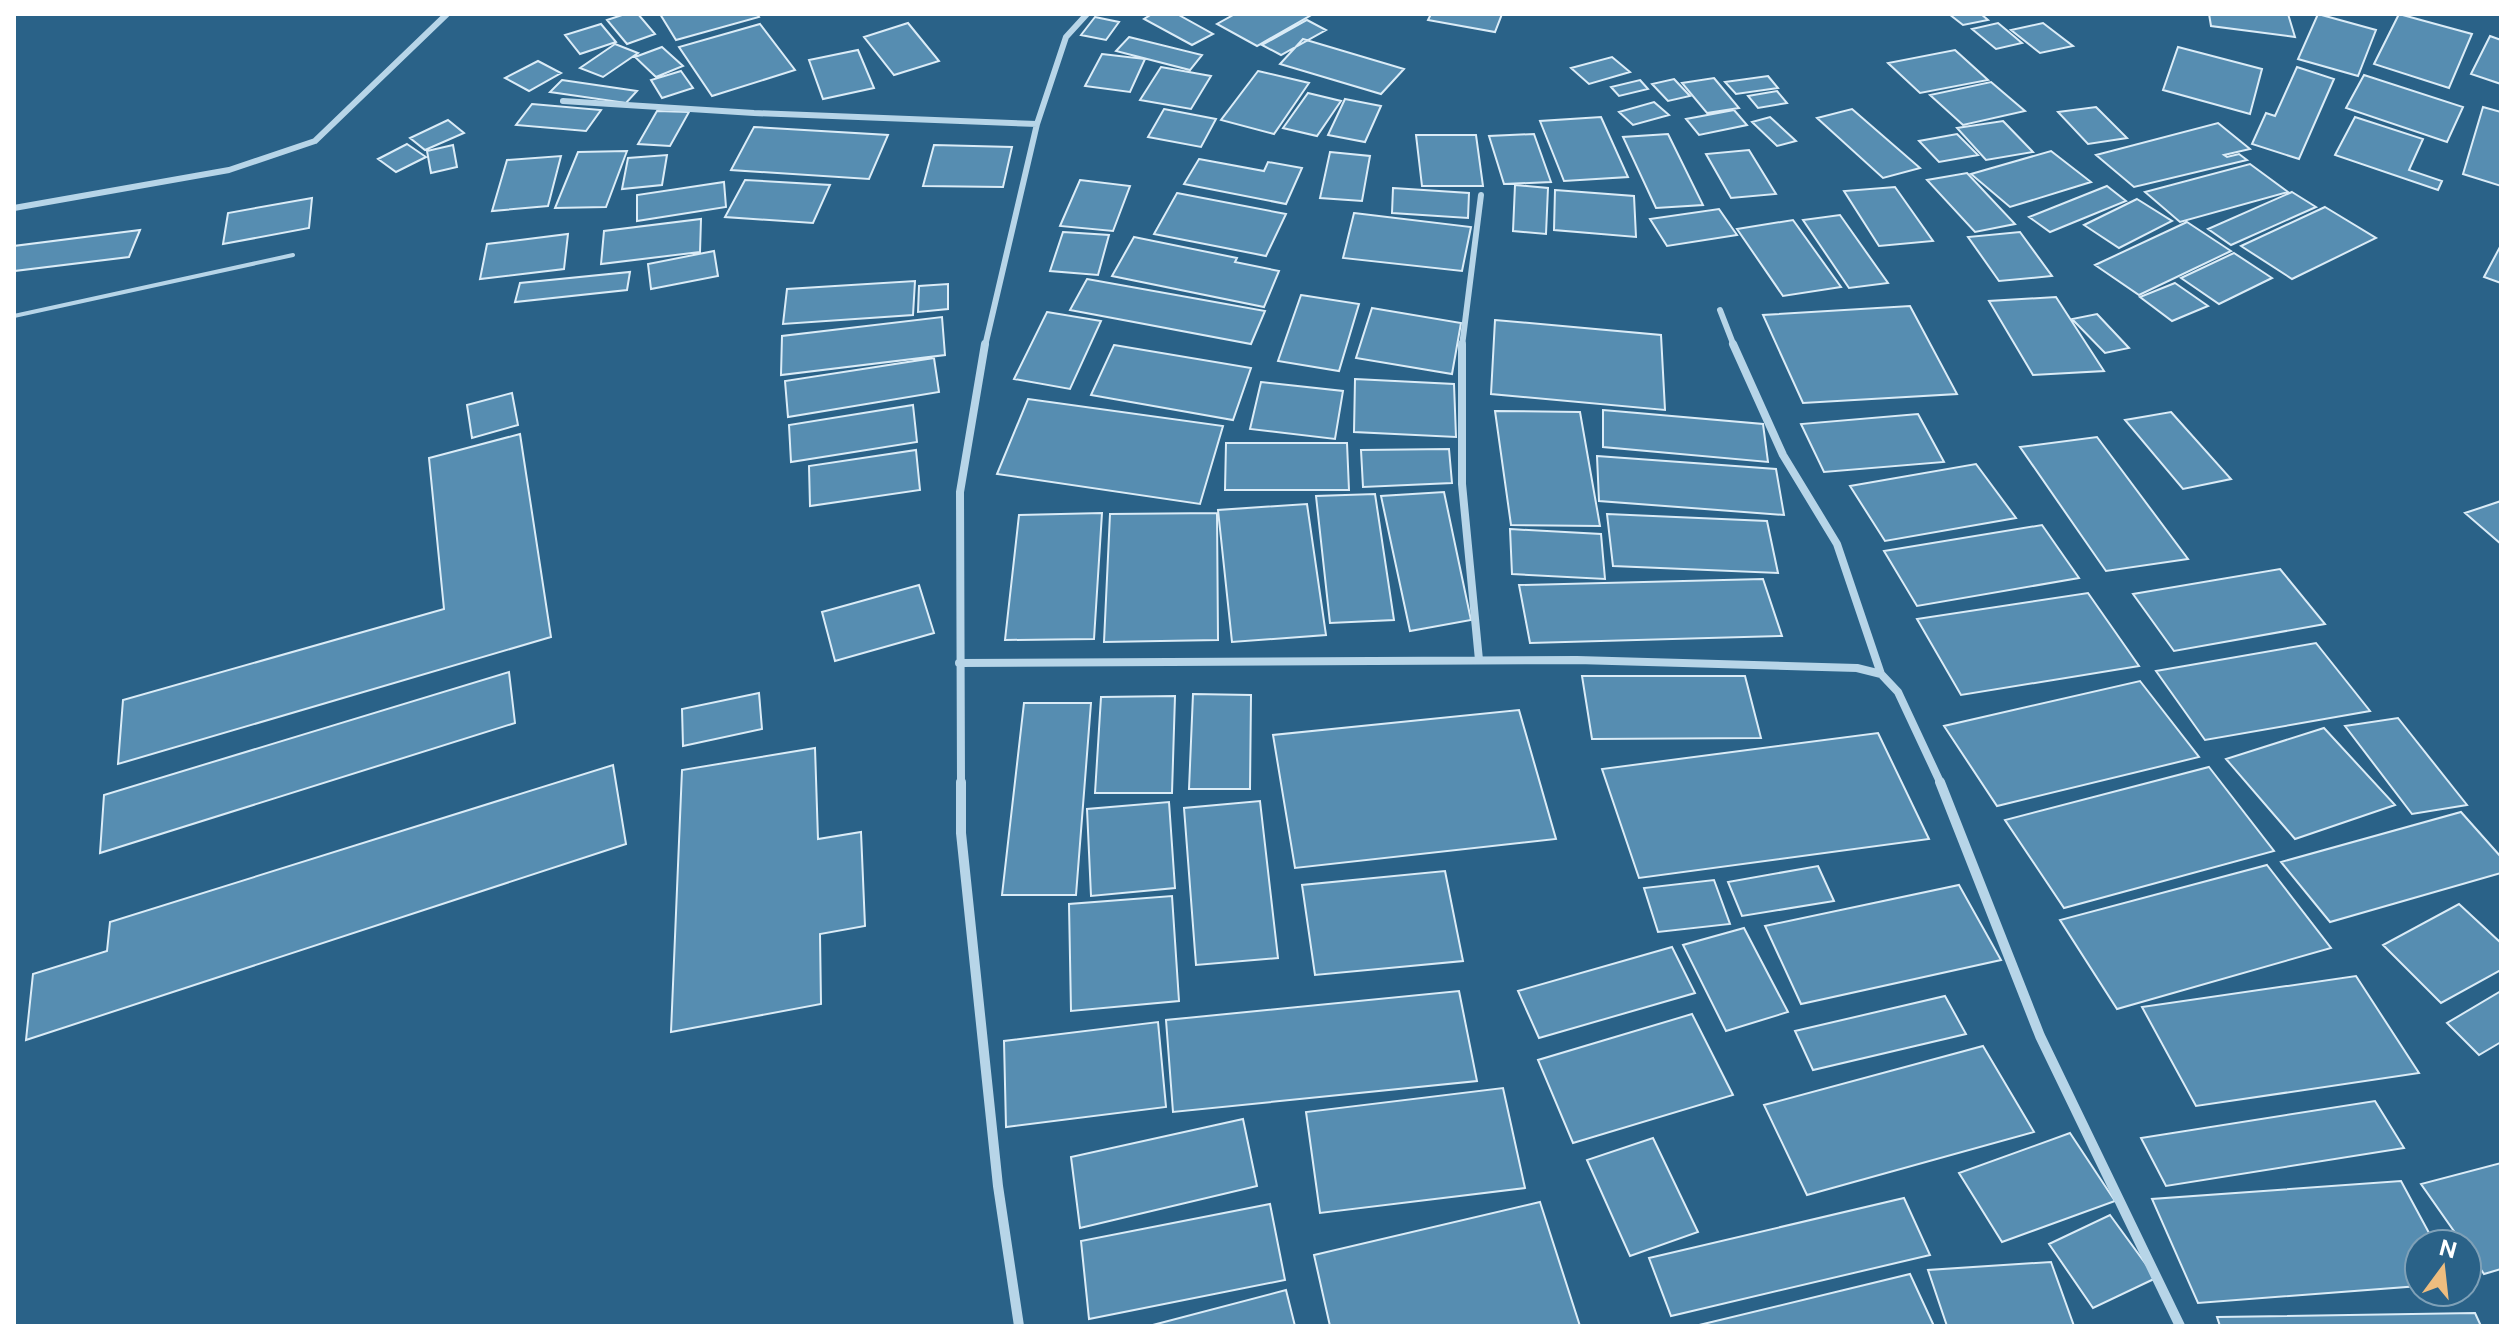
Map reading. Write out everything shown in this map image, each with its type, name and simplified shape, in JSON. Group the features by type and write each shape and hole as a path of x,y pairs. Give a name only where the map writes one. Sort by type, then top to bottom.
{"street":[{"path":"14,208 229,170 315,141 447,14"},
{"path":"1019,1326 998,1186 961,833 960,492 987,332 1037,124 1066,37 1087,14"},
{"path":"563,101 754,113 1037,124"},
{"path":"1479,660 1462,493 1460,376 1468,279 1481,195"},
{"path":"1720,310 1748,383 1783,455 1837,544 1881,674 1898,692 1931,758 2040,1036 2180,1326"},
{"path":"959,663 1479,660 1746,663 1857,668 1881,674"}],"lane":[{"path":"14,316 293,255"}],"building":[{"path":"625,14 638,14 655,34 627,44 607,20"},
{"path":"660,14 757,14 759,17 676,40"},
{"path":"1152,14 1177,14 1213,34 1192,45 1144,19"},
{"path":"1235,14 1313,14 1257,46 1217,24"},
{"path":"1431,14 1502,14 1495,32 1428,20"},
{"path":"1949,14 1981,14 1988,20 1963,25"},
{"path":"2209,14 2288,14 2295,37 2211,26"},
{"path":"2318,14 2376,30 2358,76 2298,59"},
{"path":"2399,14 2472,34 2449,88 2374,64"},
{"path":"1095,17 1119,22 1106,40 1081,35"},
{"path":"1307,20 1326,30 1281,55 1262,45"},
{"path":"908,23 939,61 894,75 864,37"},
{"path":"1998,23 2022,43 1996,49 1972,29"},
{"path":"2043,23 2073,46 2040,53 2011,30"},
{"path":"601,24 616,42 580,54 565,35"},
{"path":"760,24 795,70 712,96 679,47"},
{"path":"2490,36 2501,40 2501,84 2471,74"},
{"path":"1129,37 1202,55 1190,70 1116,51"},
{"path":"1303,39 1404,69 1381,94 1280,64"},
{"path":"615,44 638,53 603,77 580,68"},
{"path":"662,47 683,66 656,77 635,57"},
{"path":"2178,47 2262,69 2250,114 2163,90"},
{"path":"858,50 874,88 823,99 809,60"},
{"path":"1955,50 1988,80 1920,93 1888,63"},
{"path":"1102,54 1145,59 1130,92 1085,86"},
{"path":"1612,57 1630,72 1589,84 1571,68"},
{"path":"538,61 561,73 529,91 505,78"},
{"path":"1161,67 1211,76 1191,109 1140,100"},
{"path":"2297,67 2334,79 2299,159 2252,144 2266,113 2275,116"},
{"path":"681,71 693,88 662,98 651,80"},
{"path":"1258,71 1309,83 1274,134 1221,120"},
{"path":"2364,75 2463,107 2447,142 2346,108"},
{"path":"1768,76 1778,88 1736,94 1725,82"},
{"path":"1714,78 1739,108 1707,113 1682,83"},
{"path":"1674,79 1690,96 1668,101 1652,84"},
{"path":"562,80 637,91 626,103 550,92"},
{"path":"1640,80 1648,89 1619,96 1611,87"},
{"path":"1991,82 2025,111 1963,125 1930,95"},
{"path":"1777,91 1787,103 1758,108 1748,96"},
{"path":"1308,93 1341,101 1317,136 1283,128"},
{"path":"1345,99 1381,106 1365,142 1328,135"},
{"path":"1654,102 1669,115 1633,125 1619,112"},
{"path":"532,104 601,110 586,131 516,125"},
{"path":"2096,107 2127,138 2088,144 2058,112"},
{"path":"2483,107 2501,112 2501,186 2463,174"},
{"path":"1164,109 1216,119 1201,147 1148,137"},
{"path":"1852,109 1920,168 1883,178 1817,118"},
{"path":"1734,110 1747,125 1699,135 1686,119"},
{"path":"657,111 689,112 670,146 638,144"},
{"path":"1601,117 1628,177 1564,181 1540,121"},
{"path":"1770,117 1796,141 1777,146 1752,122"},
{"path":"2355,117 2423,139 2409,170 2442,181 2438,190 2335,155"},
{"path":"448,120 464,133 425,150 410,138"},
{"path":"2003,121 2033,152 1986,160 1957,128"},
{"path":"2218,123 2250,149 2224,155 2239,154 2247,160 2134,187 2096,155"},
{"path":"754,127 888,135 869,179 731,170"},
{"path":"1534,134 1551,182 1504,184 1489,136"},
{"path":"1668,134 1703,205 1656,208 1623,137"},
{"path":"1957,134 1978,155 1939,162 1919,141"},
{"path":"1416,135 1476,135 1483,186 1422,186"},
{"path":"407,144 426,157 396,172 378,159"},
{"path":"453,145 457,167 431,173 427,151"},
{"path":"934,145 1012,147 1003,187 923,186"},
{"path":"1749,150 1776,194 1731,198 1706,154"},
{"path":"627,151 606,207 555,208 578,152"},
{"path":"2051,151 2091,182 2010,207 1971,174"},
{"path":"1330,152 1370,156 1362,201 1320,198"},
{"path":"667,155 662,185 622,189 628,158"},
{"path":"561,156 548,206 492,211 507,160"},
{"path":"1199,159 1264,171 1268,162 1302,168 1286,204 1184,184"},
{"path":"2250,164 2288,192 2180,222 2145,192"},
{"path":"1967,173 2015,224 1975,232 1927,180"},
{"path":"745,180 830,185 813,223 725,217"},
{"path":"1080,180 1130,186 1113,231 1060,226"},
{"path":"724,182 726,207 637,221 637,195"},
{"path":"1515,185 1548,188 1546,234 1513,231"},
{"path":"2107,186 2126,201 2050,232 2029,217"},
{"path":"1895,187 1933,241 1879,246 1844,191"},
{"path":"1393,188 1469,193 1468,218 1392,213"},
{"path":"1555,190 1634,196 1636,237 1554,230"},
{"path":"2292,192 2316,207 2231,245 2208,229"},
{"path":"1177,193 1286,214 1266,256 1154,234"},
{"path":"312,198 309,228 223,244 228,213"},
{"path":"2137,199 2172,221 2119,248 2084,225"},
{"path":"2325,207 2376,238 2292,279 2241,246"},
{"path":"1719,209 1737,235 1667,246 1650,219"},
{"path":"1354,213 1471,227 1462,271 1343,258"},
{"path":"1840,215 1888,283 1849,288 1803,220"},
{"path":"701,219 700,252 601,264 604,231"},
{"path":"1793,220 1841,287 1783,296 1737,229"},
{"path":"2187,222 2231,251 2139,295 2095,265"},
{"path":"140,230 129,257 14,271 14,246"},
{"path":"1063,232 1109,235 1098,275 1050,271"},
{"path":"2020,232 2052,276 1999,281 1968,237"},
{"path":"568,234 564,269 480,279 487,244"},
{"path":"1134,237 1237,258 1235,262 1279,271 1264,307 1112,276"},
{"path":"2501,245 2501,283 2484,277"},
{"path":"714,251 718,276 651,289 648,264"},
{"path":"2234,253 2272,278 2219,304 2181,278"},
{"path":"630,272 627,290 515,302 520,283"},
{"path":"1087,279 1265,311 1251,344 1070,310"},
{"path":"915,281 913,315 783,324 787,289"},
{"path":"2175,283 2208,306 2172,321 2140,297"},
{"path":"948,284 948,309 918,312 919,286"},
{"path":"1301,295 1359,304 1339,371 1278,361"},
{"path":"2056,297 2104,371 2033,375 1989,301"},
{"path":"1910,306 1957,394 1803,403 1763,315"},
{"path":"1372,308 1461,323 1452,374 1356,358"},
{"path":"1047,312 1101,321 1070,389 1014,379"},
{"path":"2097,314 2129,348 2105,353 2072,319"},
{"path":"942,317 945,355 781,375 782,336"},
{"path":"1495,320 1661,335 1665,410 1491,394"},
{"path":"1114,345 1251,368 1233,420 1091,395"},
{"path":"934,358 939,392 788,417 785,381"},
{"path":"1355,379 1454,384 1456,437 1354,432"},
{"path":"1261,382 1343,391 1335,439 1250,429"},
{"path":"512,393 518,425 472,438 467,405"},
{"path":"1028,399 1223,426 1200,504 997,474"},
{"path":"913,405 917,442 791,462 789,425"},
{"path":"1603,410 1763,424 1768,462 1603,447"},
{"path":"1495,411 1580,412 1600,526 1511,525"},
{"path":"2171,412 2231,479 2183,489 2125,420"},
{"path":"1918,414 1944,462 1824,472 1801,424"},
{"path":"520,434 551,637 118,764 123,700 444,609 429,458"},
{"path":"2097,437 2188,559 2106,571 2020,447"},
{"path":"1226,443 1347,443 1349,490 1225,490"},
{"path":"1449,449 1452,483 1363,487 1361,450"},
{"path":"916,450 920,490 810,506 809,466"},
{"path":"1597,456 1776,469 1784,515 1599,501"},
{"path":"1976,464 2016,518 1885,541 1850,486"},
{"path":"1444,492 1471,620 1410,631 1381,496"},
{"path":"1375,494 1394,620 1330,623 1316,496"},
{"path":"2501,501 2501,544 2465,513"},
{"path":"1307,504 1326,635 1232,642 1218,510"},
{"path":"1102,513 1094,639 1005,640 1019,515"},
{"path":"1217,513 1218,640 1104,642 1110,514"},
{"path":"1607,514 1767,521 1778,573 1613,566"},
{"path":"2042,525 2079,578 1917,606 1884,551"},
{"path":"1510,529 1601,534 1605,579 1512,574"},
{"path":"2280,569 2325,624 2174,651 2133,594"},
{"path":"1763,579 1782,636 1530,643 1519,585"},
{"path":"919,585 934,633 835,661 822,612"},
{"path":"2088,593 2139,666 1961,695 1917,619"},
{"path":"2316,643 2370,711 2205,740 2156,671"},
{"path":"509,672 515,723 100,853 104,795"},
{"path":"1582,676 1745,676 1761,738 1592,739"},
{"path":"2140,681 2199,757 1997,806 1944,726"},
{"path":"759,693 762,729 683,746 682,709"},
{"path":"1193,694 1251,695 1250,789 1189,789"},
{"path":"1175,696 1172,793 1095,793 1101,697"},
{"path":"1024,703 1091,703 1076,895 1002,895"},
{"path":"1519,710 1556,839 1295,868 1273,735"},
{"path":"2398,718 2467,805 2412,814 2345,726"},
{"path":"2324,728 2395,805 2295,839 2226,759"},
{"path":"1878,733 1929,839 1639,878 1602,769"},
{"path":"815,748 818,839 861,832 865,926 820,934 821,1004 671,1032 682,770"},
{"path":"613,765 626,844 26,1040 33,974 107,951 110,922"},
{"path":"2209,767 2274,851 2064,908 2005,820"},
{"path":"1260,801 1278,958 1196,965 1184,808"},
{"path":"1169,802 1175,888 1091,896 1087,809"},
{"path":"2461,812 2501,857 2501,873 2330,922 2281,862"},
{"path":"2267,865 2331,948 2117,1009 2060,920"},
{"path":"1818,866 1834,901 1742,916 1728,882"},
{"path":"1445,871 1463,961 1315,975 1302,885"},
{"path":"1714,880 1730,924 1658,932 1644,888"},
{"path":"1959,885 2001,960 1801,1004 1765,926"},
{"path":"1172,896 1179,1001 1071,1011 1069,904"},
{"path":"2459,904 2501,943 2501,970 2441,1003 2383,945"},
{"path":"1744,928 1788,1012 1726,1031 1683,945"},
{"path":"1672,947 1695,993 1539,1038 1518,991"},
{"path":"2356,976 2419,1073 2196,1106 2142,1007"},
{"path":"1459,991 1477,1081 1173,1112 1166,1020"},
{"path":"2501,991 2501,1042 2479,1055 2447,1023"},
{"path":"1945,996 1966,1034 1813,1070 1795,1031"},
{"path":"1692,1014 1733,1095 1573,1143 1538,1060"},
{"path":"1158,1022 1166,1107 1006,1127 1004,1041"},
{"path":"1983,1046 2034,1132 1807,1195 1764,1105"},
{"path":"1503,1088 1525,1188 1320,1213 1306,1112"},
{"path":"2375,1101 2404,1148 2166,1186 2141,1138"},
{"path":"1243,1119 1257,1186 1080,1228 1071,1157"},
{"path":"2070,1133 2115,1201 2002,1242 1959,1173"},
{"path":"1653,1138 1698,1232 1630,1256 1587,1160"},
{"path":"2501,1163 2501,1269 2484,1274 2483,1228 2452,1228 2421,1184"},
{"path":"2401,1181 2426,1228 2403,1228 2403,1287 2198,1303 2152,1199"},
{"path":"1904,1198 1930,1255 1671,1316 1649,1258"},
{"path":"1540,1202 1580,1326 1330,1326 1314,1255"},
{"path":"1270,1204 1285,1280 1089,1319 1081,1241"},
{"path":"2110,1215 2156,1278 2093,1308 2049,1244"},
{"path":"2051,1262 2074,1326 1947,1326 1928,1270"},
{"path":"1910,1274 1934,1326 1695,1326"},
{"path":"1286,1290 1295,1326 1149,1326"},
{"path":"2475,1313 2481,1326 2220,1326 2217,1317"}]}
